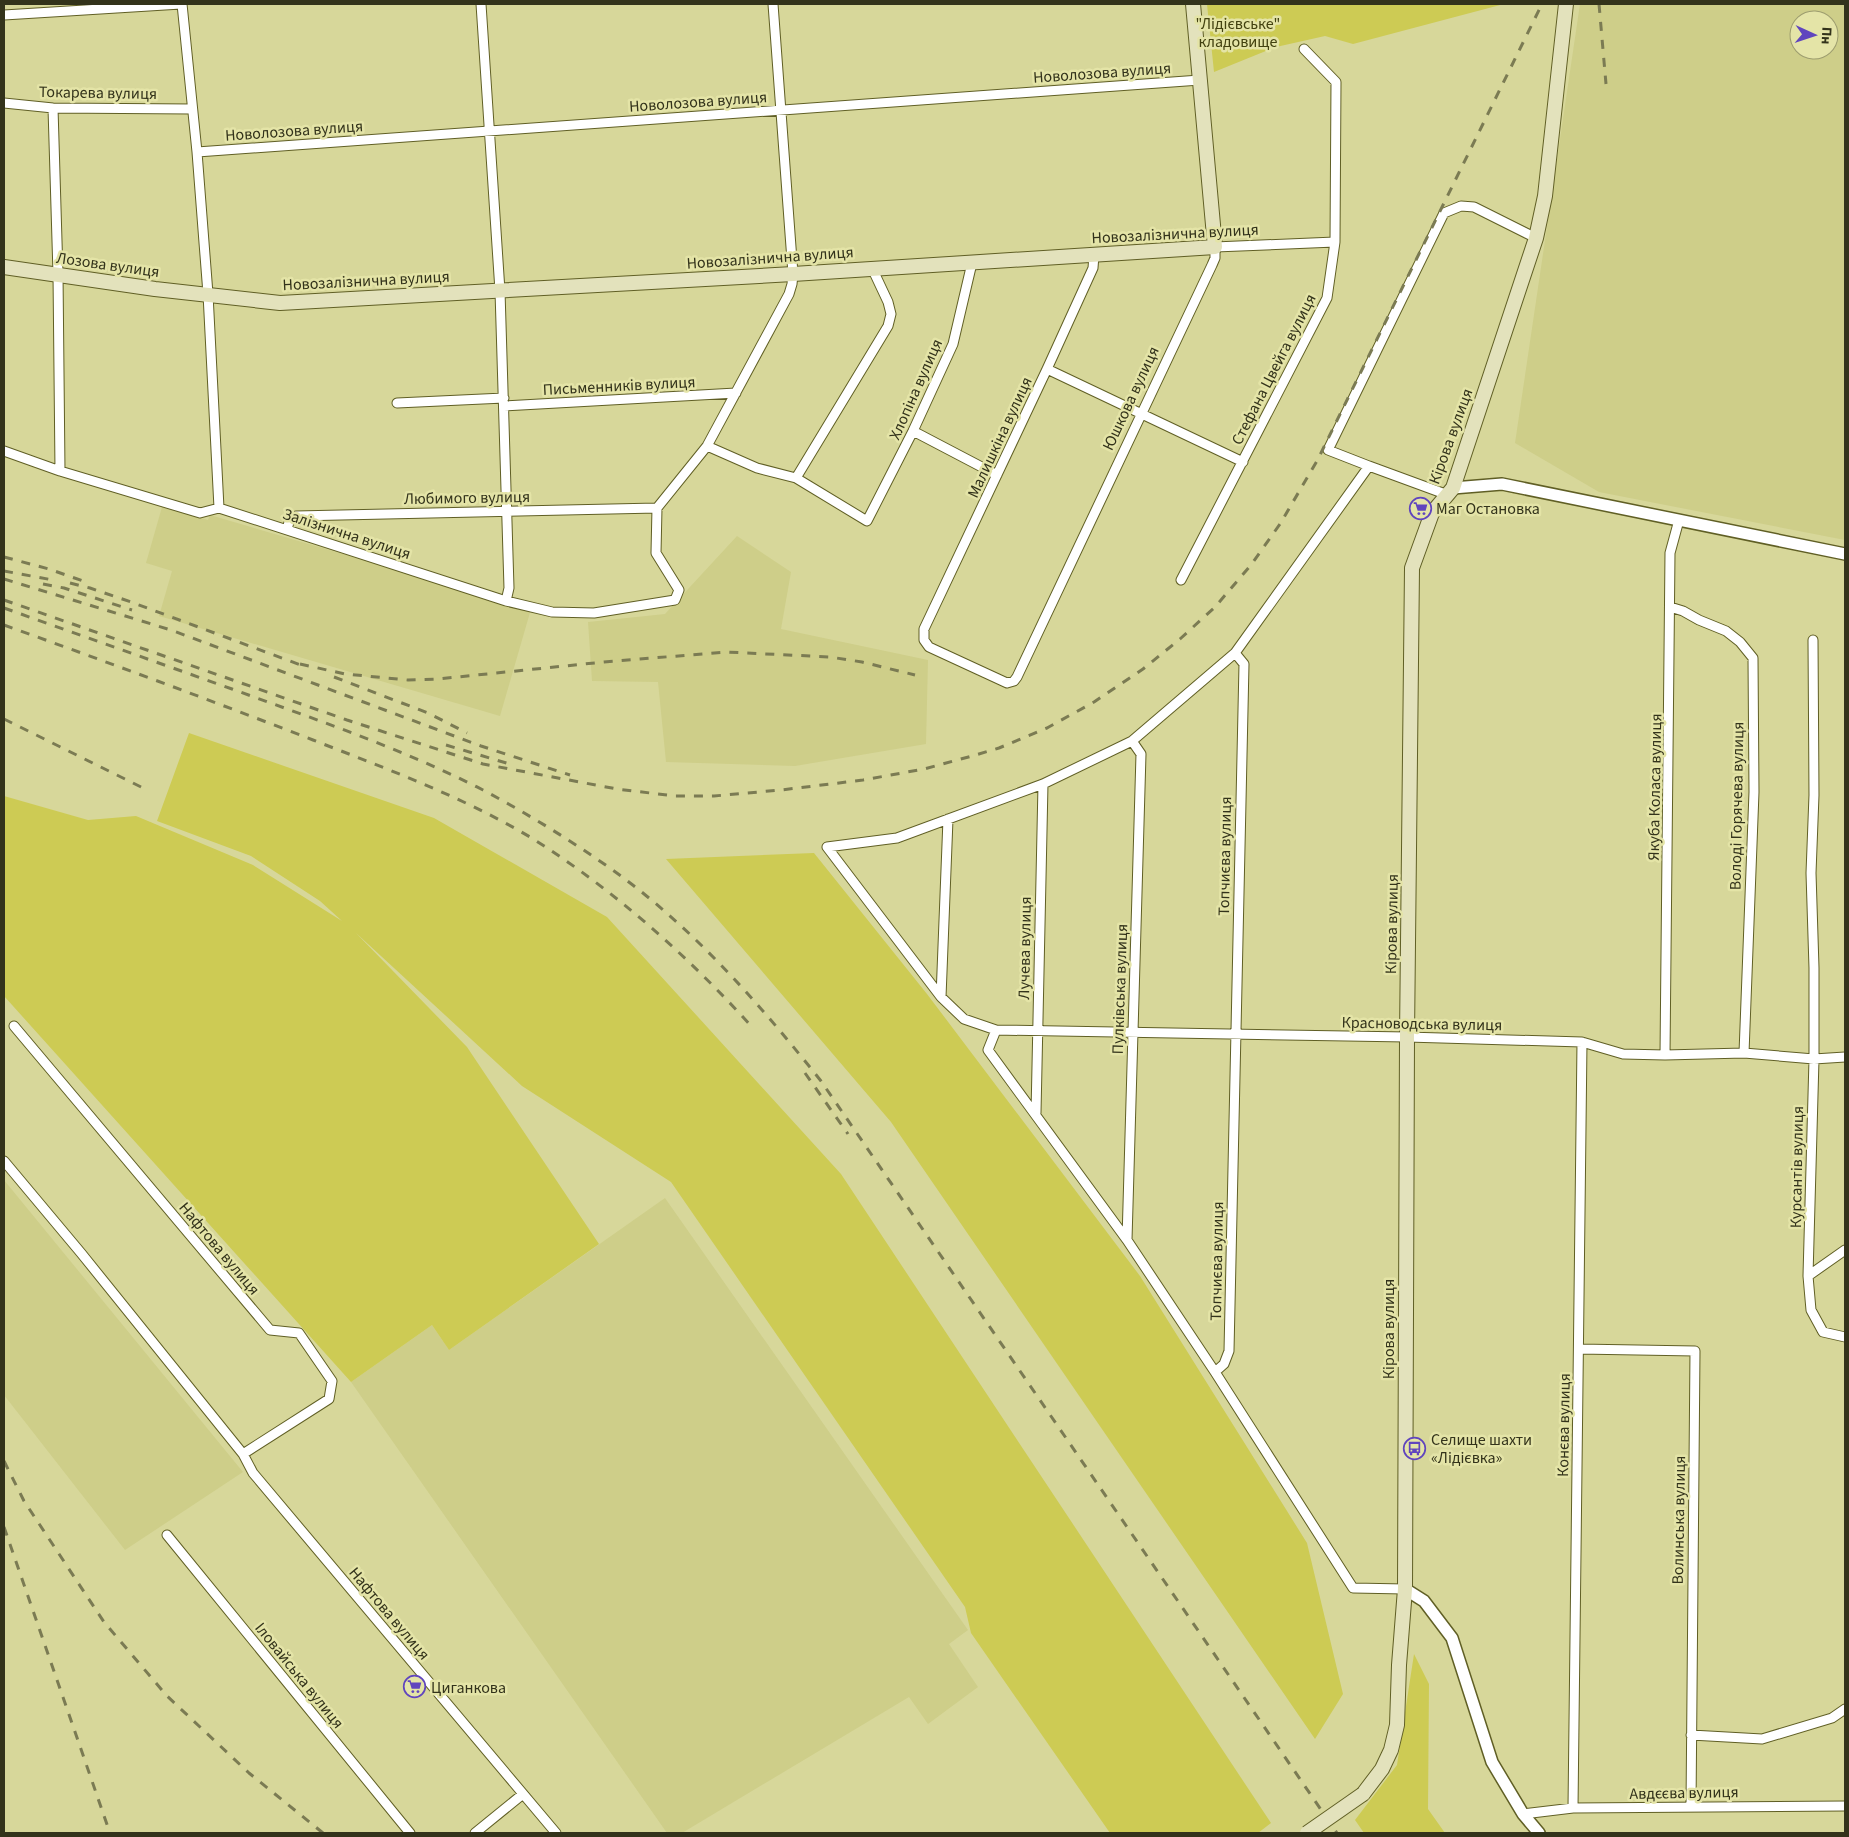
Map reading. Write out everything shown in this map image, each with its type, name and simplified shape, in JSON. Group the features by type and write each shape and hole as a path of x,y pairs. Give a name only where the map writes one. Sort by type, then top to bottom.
{"main road":[{"name":"Юшкова вулиця","path":"1193,4 1215,247"},
{"name":"Кірова вулиця","path":"1307,1833 1362,1794 1382,1769 1391,1750 1397,1725 1404,1589 1412,568 1432,513 1450,492 1536,238 1545,196 1566,4"},
{"name":"Новозалізнична вулиця","path":"208,294 280,303 794,274 1215,247"},
{"name":"Лозова вулиця","path":"4,267 155,289 208,294"}],"street":[{"path":"4,15 181,4 197,152 208,294 218,508"},
{"path":"482,4 500,291 508,511 509,588 506,601"},
{"path":"657,508 707,446 789,294 792,284 794,274 773,4"},
{"name":"Стефана Цвейга вулиця","path":"1182,580 1327,298 1335,242 1336,82 1304,49"},
{"name":"Новолозова вулиця","path":"197,152 1200,80"},
{"name":"Токарева вулиця","path":"4,103 53,108 192,108"},
{"path":"53,108 58,274 60,472"},
{"path":"1536,238 1474,207 1462,206 1444,213 1328,450 1369,466 1450,492 1502,484 1845,554"},
{"name":"Новозалізнична вулиця","path":"1215,247 1335,242"},
{"name":"Юшкова вулиця","path":"924,629 924,640 928,647 1003,681 1010,683 1014,681 1212,265 1215,258 1215,247"},
{"name":"Малишкіна вулиця","path":"924,629 1093,268 1094,255"},
{"name":"Хлопіна вулиця","path":"796,478 867,521 913,431 953,344 972,263"},
{"path":"707,446 757,468 796,478 888,326 891,314 888,302 872,268"},
{"path":"1047,369 1243,462"},
{"name":"Письменників вулиця","path":"397,402 504,402 736,393"},
{"path":"913,431 997,475"},
{"name":"Залізнична вулиця","path":"4,451 60,472 200,513 218,508 506,601 552,612 594,613 675,600 679,590 656,553 657,508"},
{"path":"941,997 948,819 1043,784 1132,741 1235,653 1369,466"},
{"name":"Любимого вулиця","path":"287,529 290,519 296,516 657,508"},
{"name":"Якуба Коласа вулиця","path":"1665,1055 1670,553 1679,520"},
{"name":"Володі Горячева вулиця","path":"1670,607 1726,631 1740,642 1752,658 1754,792 1744,1053"},
{"name":"Курсантів вулиця","path":"1814,640 1814,795 1811,873 1814,1059 1808,1276 1811,1310 1823,1332 1845,1337"},
{"name":"Топчиєва вулиця","path":"1215,1372 1224,1364 1229,1351 1244,664 1235,653"},
{"name":"Пулківська вулиця","path":"1127,1240 1140,754 1132,741"},
{"name":"Лучева вулиця","path":"1036,1113 1043,784"},
{"name":"Красноводська вулиця","path":"948,819 896,838 827,847 941,997 964,1019 996,1030 1582,1042 1623,1054 1744,1053 1814,1059 1845,1057"},
{"name":"Нафтова вулиця","path":"14,1026 270,1330 299,1332 332,1381 328,1399 243,1454"},
{"path":"996,1030 988,1050 1036,1113 1127,1240 1215,1372 1353,1588 1404,1589 1424,1601 1452,1638 1492,1762 1523,1814 1539,1833"},
{"name":"Конєва вулиця","path":"1573,1808 1582,1042"},
{"name":"Нафтова вулиця","path":"4,1161 81,1253 243,1454 253,1473 556,1833"},
{"path":"1808,1276 1845,1250"},
{"name":"Волинська вулиця","path":"1578,1349 1695,1351 1691,1807"},
{"name":"Іловайська вулиця","path":"167,1535 410,1833"},
{"path":"1691,1735 1762,1739 1832,1718 1845,1709"},
{"path":"475,1833 523,1794"},
{"name":"Авдєєва вулиця","path":"1523,1814 1573,1808 1845,1806"}],"shaded area":[{"path":"1580,4 1845,4 1845,540 1599,492 1515,443"},
{"path":"162,507 208,520 210,515 531,609 500,716 159,616 172,571 146,563"},
{"path":"737,536 791,572 781,629 928,660 926,744 795,766 666,762 658,682 592,681 588,622 665,614"},
{"path":"4,1180 243,1472 125,1550 4,1395"},
{"path":"665,1198 968,1630 949,1644 978,1687 928,1724 909,1697 682,1833 667,1833 351,1382 432,1325 449,1350"}],"green space":[{"name":"\"Лідієвське\" кладовище","path":"1207,4 1504,4 1353,44 1325,36 1276,47 1214,72"},
{"path":"189,733 434,818 607,917 841,1174 1271,1823 1258,1833 1110,1833 971,1633 965,1607 671,1182 522,1086 356,933 467,1047 599,1244 449,1350 432,1325 351,1382 4,996 4,796 88,820 136,816 253,865 342,921 320,901 251,856 157,821"},
{"path":"814,853 927,994 1140,1276 1307,1543 1343,1694 1315,1739 891,1122 666,859"},
{"path":"1414,1654 1429,1684 1428,1809 1445,1833 1364,1833 1355,1820 1397,1765"}],"railway":[{"path":"4,600 347,720 483,764 617,789 675,796 714,796 781,790 863,780 924,769 999,748 1047,728 1094,702 1143,669 1215,607 1251,565 1280,524 1317,461 1542,4"},
{"path":"1599,4 1606,84"},
{"path":"4,557 49,569 83,581"},
{"path":"4,571 53,580"},
{"path":"4,579 171,630 481,746 570,775"},
{"path":"70,583 131,602 306,667"},
{"path":"43,584 64,588 132,610"},
{"path":"4,608 328,724 391,748 453,775 546,826 607,866 667,913 695,939 773,1022 821,1081 1337,1833"},
{"path":"4,625 197,696 368,762 451,796 504,822 561,857 620,901 675,949 753,1028"},
{"path":"300,664 345,674 408,680 438,679 726,652 830,657 862,662 915,675"},
{"path":"334,677 428,713 467,733"},
{"path":"4,719 143,788"},
{"path":"446,745 513,765"},
{"path":"805,1073 848,1134"},
{"path":"4,1461 24,1501 104,1622 167,1696 249,1773 323,1833"},
{"path":"4,1527 110,1833"}],"place":[{"name":"Маг Остановка","path":"1420,508"},
{"name":"Селище шахти «Лідієвка»","path":"1415,1448"},
{"name":"Циганкова","path":"415,1687"}]}
